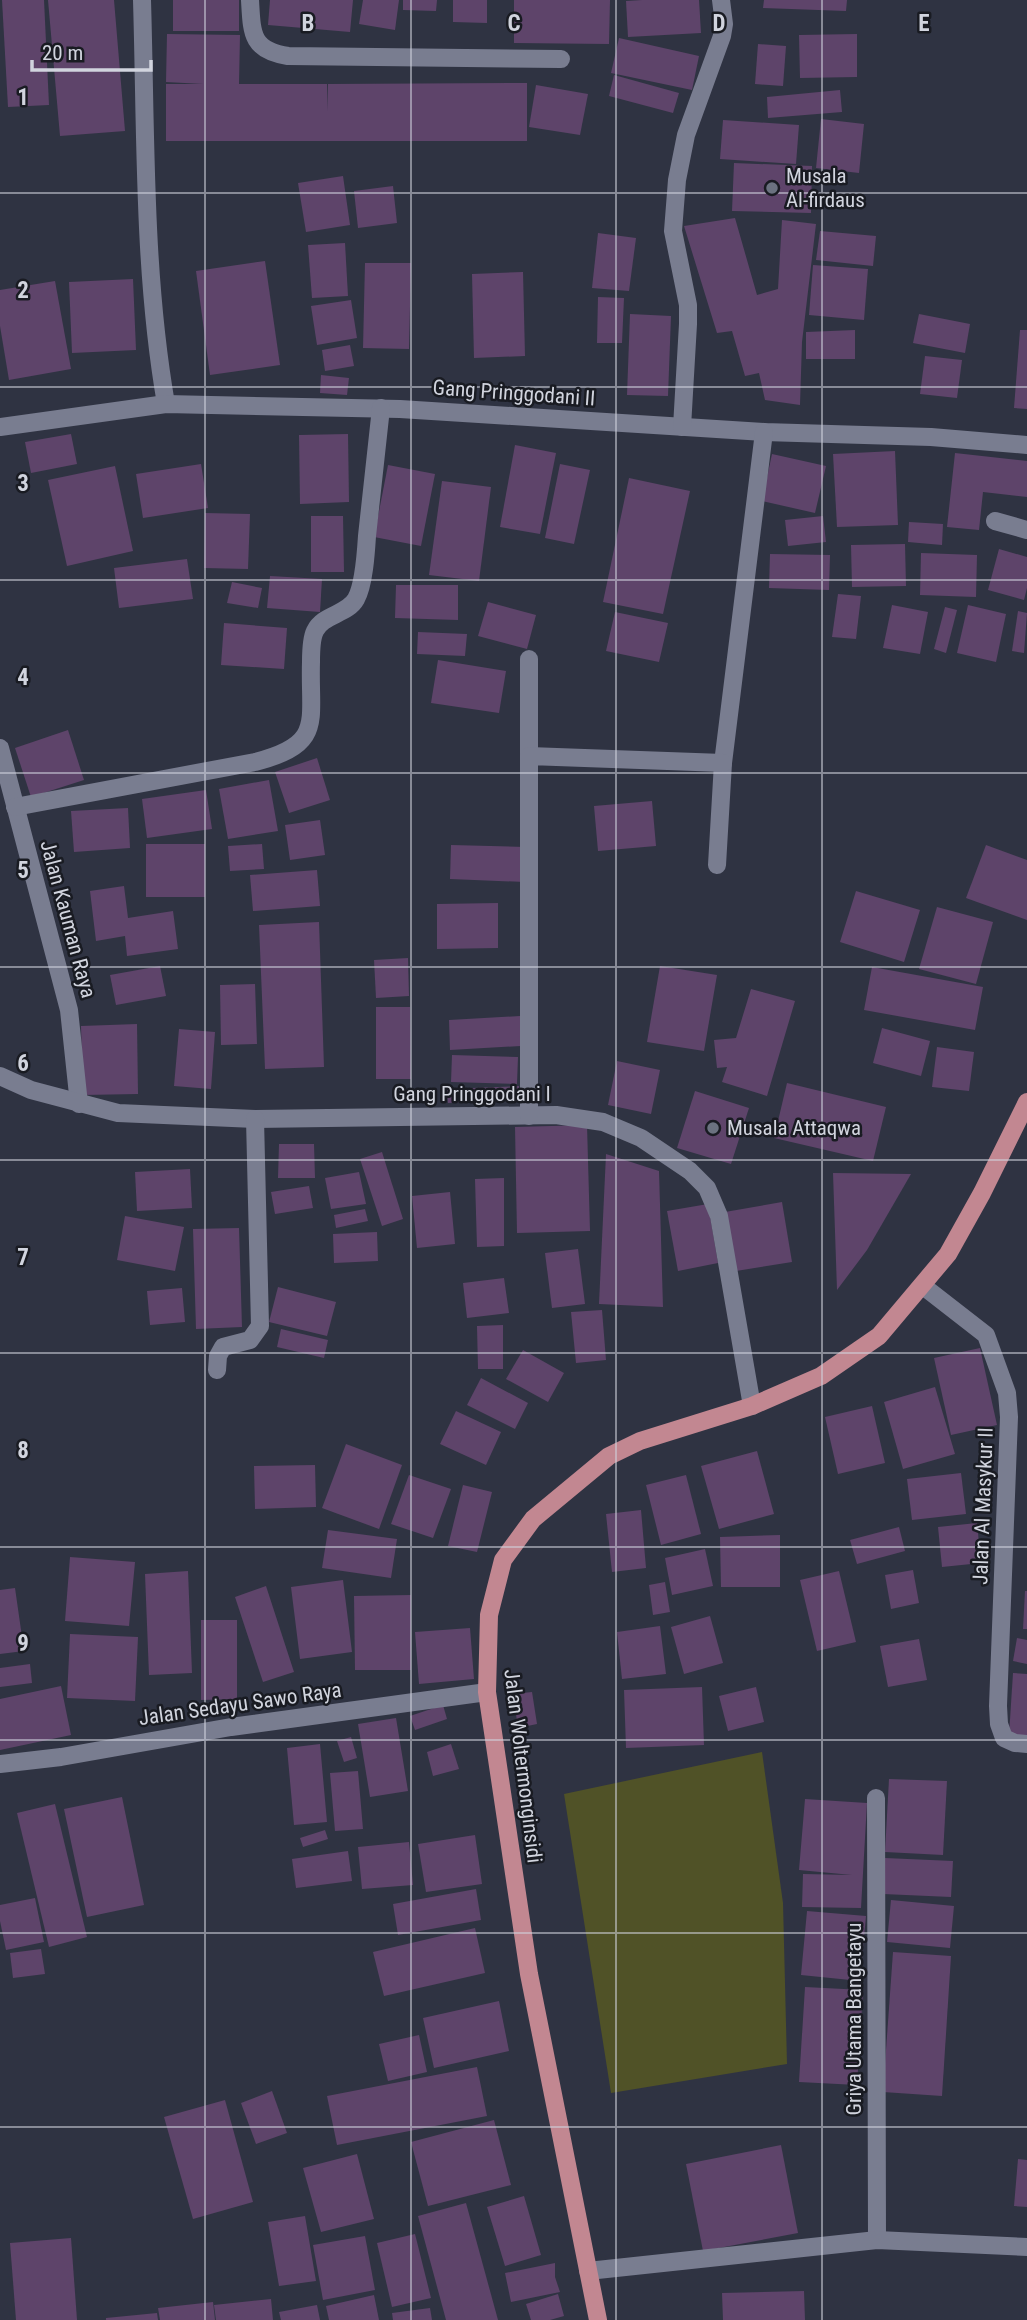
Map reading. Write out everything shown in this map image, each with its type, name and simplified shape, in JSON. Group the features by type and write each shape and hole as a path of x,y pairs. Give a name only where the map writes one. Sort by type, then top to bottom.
{"main road":[{"name":"Jalan Woltermonginsidi","path":"598,2320 529,1974 487,1692 489,1615 503,1560 533,1519 608,1457 640,1441 752,1406 821,1376 879,1336 948,1254 1027,1102"}],"street":[{"path":"142,0 154,324 166,404"},
{"path":"250,0 253,32 258,43 269,52 288,56 561,59"},
{"path":"682,427 688,305 673,231 677,180 686,135 722,36 724,24 721,0"},
{"name":"Gang Pringgodani II","path":"0,427 166,404 381,408 764,432 931,437 1027,445"},
{"path":"15,807 255,762 275,757 299,745 309,731 315,631 326,619 343,612 356,599 359,588 364,566 381,408"},
{"path":"716,865 723,763 764,432"},
{"path":"995,521 1027,530"},
{"path":"529,659 529,1116"},
{"name":"Jalan Kauman Raya","path":"0,748 69,1010 79,1104"},
{"path":"529,756 723,763"},
{"name":"Gang Pringgodani I","path":"0,1076 31,1090 118,1113 255,1119 555,1115 603,1122 641,1138 690,1171 707,1188 719,1216 752,1406"},
{"path":"217,1370 218,1356 223,1347 250,1340 260,1326 255,1119"},
{"name":"Jalan Al Masykur II","path":"923,1286 986,1335 1007,1392 1009,1417 999,1724 1004,1738 1027,1744"},
{"name":"Jalan Sedayu Sawo Raya","path":"0,1764 61,1757 230,1727 487,1692"},
{"name":"Griya Utama Bangetayu","path":"876,1798 877,2240"},
{"path":"588,2271 877,2240 1027,2247"}],"green space":[{"path":"762,1752 783,1903 787,2064 611,2093 564,1794"}],"building":[{"path":"2,0 44,0 49,105 8,107"},
{"path":"48,0 114,0 125,131 60,136"},
{"path":"173,0 239,0 239,31 173,31"},
{"path":"270,0 353,0 350,32 268,25"},
{"path":"363,0 399,0 395,30 359,24"},
{"path":"403,0 437,0 436,11 403,10"},
{"path":"453,0 487,0 487,23 453,22"},
{"path":"514,0 610,0 609,44 514,43"},
{"path":"699,0 701,33 628,37 626,1"},
{"path":"764,0 847,0 846,11 763,8"},
{"path":"167,34 240,35 239,84 327,84 327,111 328,84 527,83 527,141 166,141 166,84 203,84 166,82"},
{"path":"857,34 857,77 800,78 799,35"},
{"path":"619,38 699,56 692,90 611,73"},
{"path":"758,44 786,46 783,86 755,84"},
{"path":"614,75 679,93 673,113 609,96"},
{"path":"536,85 588,94 580,135 529,127"},
{"path":"840,90 842,112 768,118 767,97"},
{"path":"821,119 864,124 859,173 816,168"},
{"path":"723,120 799,125 796,164 720,159"},
{"name":"Musala Al-firdaus","path":"734,163 812,166 811,213 732,211"},
{"path":"343,176 350,225 306,232 298,183"},
{"path":"393,186 397,223 358,228 354,191"},
{"path":"735,218 757,295 778,289 782,220 816,224 802,342 800,405 765,400 759,373 745,376 732,331 717,333 684,226"},
{"path":"820,231 876,236 873,266 816,260"},
{"path":"598,233 636,238 629,291 592,288"},
{"path":"345,243 348,296 312,298 308,245"},
{"path":"265,261 280,365 210,375 196,271"},
{"path":"365,263 411,263 409,349 363,348"},
{"path":"813,265 868,269 864,320 809,315"},
{"path":"523,272 525,356 474,358 472,274"},
{"path":"133,279 136,350 72,353 69,282"},
{"path":"55,281 71,369 9,380 0,326 0,290"},
{"path":"598,297 624,298 622,343 597,343"},
{"path":"351,300 357,338 317,345 311,306"},
{"path":"630,314 671,316 668,396 627,395"},
{"path":"919,314 970,324 965,353 913,343"},
{"path":"855,330 855,359 806,359 806,332"},
{"path":"1020,330 1027,330 1027,409 1014,408"},
{"path":"350,345 354,366 325,371 322,350"},
{"path":"925,356 962,360 957,398 920,394"},
{"path":"321,375 349,378 347,395 320,393"},
{"path":"71,434 77,464 31,473 25,442"},
{"path":"348,434 349,502 300,504 299,435"},
{"path":"515,445 556,453 540,534 500,527"},
{"path":"895,451 898,525 837,527 833,454"},
{"path":"955,453 1027,461 1027,497 983,492 979,530 947,527"},
{"path":"772,454 826,466 815,513 762,501"},
{"path":"201,464 208,508 143,518 136,474"},
{"path":"560,464 590,470 574,544 545,538"},
{"path":"388,465 435,474 421,546 374,537"},
{"path":"115,466 133,551 67,566 48,480"},
{"path":"629,478 690,491 663,614 603,602"},
{"path":"442,481 491,487 479,581 429,575"},
{"path":"205,513 250,514 248,569 204,568"},
{"path":"311,516 343,516 344,572 311,572"},
{"path":"823,516 826,542 788,546 785,520"},
{"path":"909,522 943,524 942,545 908,542"},
{"path":"905,544 906,586 852,587 851,545"},
{"path":"999,549 1027,557 1027,588 1024,600 988,590"},
{"path":"921,553 977,555 976,597 920,595"},
{"path":"770,554 830,555 829,590 769,588"},
{"path":"187,559 193,599 119,608 114,568"},
{"path":"270,576 322,579 320,612 267,608"},
{"path":"232,582 262,588 258,608 227,603"},
{"path":"396,585 458,585 458,620 395,618"},
{"path":"838,594 861,596 856,639 832,637"},
{"path":"488,602 536,615 527,649 478,636"},
{"path":"892,605 928,612 920,654 883,648"},
{"path":"968,605 1006,614 996,662 957,653"},
{"path":"945,607 957,610 946,653 934,649"},
{"path":"1018,611 1027,613 1024,653 1012,651"},
{"path":"615,612 668,623 659,662 606,651"},
{"path":"224,623 287,628 284,669 221,665"},
{"path":"418,632 467,634 465,656 417,654"},
{"path":"438,660 506,671 499,713 431,703"},
{"path":"68,730 84,780 31,797 15,748"},
{"path":"317,758 330,800 289,813 275,772"},
{"path":"269,780 278,831 228,839 219,789"},
{"path":"206,790 212,829 147,838 142,799"},
{"path":"652,801 656,846 598,851 594,806"},
{"path":"128,808 130,848 74,852 71,811"},
{"path":"320,820 325,855 290,860 285,825"},
{"path":"146,844 205,844 205,897 146,897"},
{"path":"262,844 264,869 230,871 228,846"},
{"path":"451,845 525,847 525,882 450,879"},
{"path":"986,845 1027,860 1027,920 966,898"},
{"path":"317,870 320,906 253,911 250,875"},
{"path":"124,886 128,918 173,911 178,949 127,956 125,936 96,941 90,891"},
{"path":"856,891 920,910 904,962 840,942"},
{"path":"498,903 498,948 437,949 437,904"},
{"path":"937,907 993,922 976,984 919,969"},
{"path":"319,922 324,1067 265,1069 259,925"},
{"path":"408,958 409,996 376,998 374,960"},
{"path":"160,966 166,996 116,1005 110,975"},
{"path":"660,966 717,975 704,1051 647,1042"},
{"path":"872,967 983,987 975,1030 864,1010"},
{"path":"255,984 257,1044 221,1045 220,985"},
{"path":"751,989 795,1001 767,1096 722,1082 727,1067 717,1068 714,1040 736,1038"},
{"path":"376,1007 410,1007 411,1079 376,1079"},
{"path":"520,1016 521,1046 450,1050 449,1020"},
{"path":"137,1024 138,1094 83,1095 81,1026"},
{"path":"882,1028 930,1041 921,1076 873,1063"},
{"path":"179,1029 215,1032 211,1089 174,1086"},
{"path":"937,1047 974,1052 969,1091 932,1087"},
{"path":"452,1055 518,1057 517,1084 451,1082"},
{"path":"617,1061 660,1070 651,1114 608,1105"},
{"path":"787,1083 886,1107 873,1161 774,1138"},
{"path":"519,1086 519,1100 448,1103 447,1089"},
{"name":"Musala Attaqwa","path":"695,1091 749,1108 731,1164 677,1148"},
{"path":"587,1125 590,1231 517,1233 515,1127"},
{"path":"279,1144 314,1144 315,1178 278,1178"},
{"path":"382,1152 403,1219 382,1226 360,1159"},
{"path":"606,1154 659,1171 663,1307 599,1304"},
{"path":"190,1169 192,1208 137,1211 135,1172"},
{"path":"359,1172 366,1204 331,1209 325,1178"},
{"path":"833,1173 911,1174 867,1250 837,1290"},
{"path":"504,1178 504,1246 477,1247 475,1179"},
{"path":"309,1186 313,1208 275,1214 271,1192"},
{"path":"450,1192 455,1244 417,1248 412,1196"},
{"path":"782,1202 792,1262 736,1271 725,1212"},
{"path":"708,1204 718,1263 678,1271 667,1211"},
{"path":"365,1209 368,1221 336,1228 334,1215"},
{"path":"125,1216 184,1227 175,1271 117,1260"},
{"path":"239,1228 242,1327 196,1329 193,1229"},
{"path":"377,1232 378,1261 334,1263 333,1234"},
{"path":"578,1249 585,1304 552,1308 545,1253"},
{"path":"504,1278 509,1313 467,1318 463,1283"},
{"path":"278,1287 336,1302 327,1336 269,1322"},
{"path":"182,1288 185,1322 150,1325 147,1291"},
{"path":"602,1310 606,1360 576,1363 571,1312"},
{"path":"503,1325 503,1369 478,1369 477,1326"},
{"path":"281,1329 328,1340 324,1358 277,1347"},
{"path":"980,1348 997,1425 951,1435 934,1358"},
{"path":"523,1350 564,1373 548,1402 506,1379"},
{"path":"481,1378 528,1403 515,1429 467,1405"},
{"path":"935,1387 955,1454 903,1469 884,1402"},
{"path":"872,1406 885,1463 838,1474 825,1417"},
{"path":"456,1411 501,1432 486,1465 440,1444"},
{"path":"346,1444 402,1465 379,1529 322,1508"},
{"path":"757,1451 774,1514 719,1529 701,1466"},
{"path":"315,1465 316,1507 255,1509 254,1466"},
{"path":"961,1473 966,1514 912,1520 907,1479"},
{"path":"409,1475 451,1489 433,1538 391,1524"},
{"path":"686,1475 701,1534 661,1545 646,1485"},
{"path":"463,1485 492,1492 477,1552 448,1546"},
{"path":"641,1510 646,1568 612,1572 606,1514"},
{"path":"977,1523 981,1563 942,1567 938,1527"},
{"path":"899,1527 905,1551 857,1564 850,1540"},
{"path":"328,1530 397,1539 391,1578 322,1568"},
{"path":"780,1535 780,1587 721,1587 720,1537"},
{"path":"705,1549 713,1586 672,1595 665,1558"},
{"path":"70,1557 135,1562 129,1626 65,1621"},
{"path":"913,1570 919,1603 891,1609 885,1575"},
{"path":"188,1571 192,1673 149,1675 145,1574"},
{"path":"839,1571 856,1642 817,1651 800,1580"},
{"path":"343,1580 352,1652 300,1659 291,1587"},
{"path":"665,1582 670,1612 653,1615 649,1585"},
{"path":"266,1586 294,1672 263,1682 235,1597"},
{"path":"15,1588 24,1651 0,1654 0,1590"},
{"path":"1025,1591 1027,1629 1023,1629"},
{"path":"411,1595 411,1670 355,1670 354,1596"},
{"path":"710,1616 723,1663 684,1674 671,1627"},
{"path":"201,1620 237,1620 237,1699 201,1700"},
{"path":"660,1626 666,1674 622,1679 617,1632"},
{"path":"470,1628 474,1679 419,1684 415,1632"},
{"path":"70,1634 138,1637 135,1701 67,1698"},
{"path":"1017,1638 1027,1640 1027,1664 1013,1661"},
{"path":"919,1639 927,1680 888,1687 880,1646"},
{"path":"30,1664 32,1683 0,1687 0,1668"},
{"path":"1013,1673 1027,1674 1027,1736 1009,1735"},
{"path":"61,1686 71,1735 0,1750 0,1699"},
{"path":"702,1687 704,1745 626,1748 624,1690"},
{"path":"756,1687 764,1722 728,1731 719,1696"},
{"path":"532,1692 537,1724 518,1728 513,1694"},
{"path":"443,1705 447,1719 415,1730 410,1716"},
{"path":"396,1718 408,1791 370,1797 358,1724"},
{"path":"351,1737 357,1758 344,1762 337,1741"},
{"path":"320,1744 327,1822 294,1825 287,1748"},
{"path":"451,1744 459,1769 433,1776 427,1752"},
{"path":"358,1771 363,1829 335,1831 330,1773"},
{"path":"889,1779 947,1781 943,1855 885,1852"},
{"path":"122,1797 144,1905 87,1917 64,1809"},
{"path":"805,1799 867,1803 861,1908 802,1907 803,1874 852,1875 799,1870"},
{"path":"55,1804 87,1937 49,1947 17,1813"},
{"path":"325,1830 328,1839 303,1847 300,1838"},
{"path":"475,1835 482,1884 426,1892 418,1844"},
{"path":"409,1842 413,1885 362,1889 358,1847"},
{"path":"348,1851 352,1881 296,1888 292,1859"},
{"path":"885,1858 953,1861 951,1897 883,1894"},
{"path":"476,1889 481,1920 398,1935 393,1904"},
{"path":"35,1898 44,1942 6,1950 0,1921 0,1905"},
{"path":"891,1900 954,1906 950,1948 887,1942"},
{"path":"807,1911 866,1916 860,1981 801,1975"},
{"path":"475,1928 485,1973 384,1996 373,1952"},
{"path":"41,1949 45,1974 13,1978 10,1953"},
{"path":"893,1952 951,1956 942,2096 883,2092"},
{"path":"805,1987 863,1990 857,2085 799,2082"},
{"path":"499,2001 509,2051 434,2068 423,2018"},
{"path":"419,2035 427,2072 388,2081 379,2044"},
{"path":"477,2067 487,2116 337,2145 327,2096"},
{"path":"272,2091 287,2133 256,2144 241,2103"},
{"path":"225,2100 253,2202 193,2219 164,2117"},
{"path":"494,2120 511,2185 428,2206 411,2142"},
{"path":"781,2145 798,2233 703,2251 686,2164"},
{"path":"357,2154 374,2219 321,2232 303,2168"},
{"path":"1018,2159 1027,2160 1027,2207 1014,2206"},
{"path":"524,2196 541,2255 505,2266 487,2207"},
{"path":"466,2203 498,2320 446,2320 418,2216"},
{"path":"305,2216 316,2281 279,2286 268,2222"},
{"path":"415,2234 431,2298 392,2307 377,2243"},
{"path":"365,2236 375,2290 323,2300 313,2245"},
{"path":"71,2238 77,2320 16,2320 10,2243"},
{"path":"555,2263 555,2277 560,2292 511,2302 505,2273"},
{"path":"804,2291 805,2320 723,2320 722,2293"},
{"path":"558,2294 564,2316 550,2320 531,2320 526,2304"},
{"path":"374,2295 379,2320 329,2320 326,2306"},
{"path":"271,2299 273,2320 216,2320 214,2305"},
{"path":"213,2302 215,2320 160,2320 158,2308"},
{"path":"317,2305 320,2320 281,2320 279,2312"},
{"path":"430,2308 432,2320 393,2320 392,2313"},
{"path":"157,2313 158,2320 106,2320 106,2318"}],"place":[{"name":"Musala Al-firdaus","path":"772,188"},
{"name":"Musala Attaqwa","path":"713,1128"}]}
